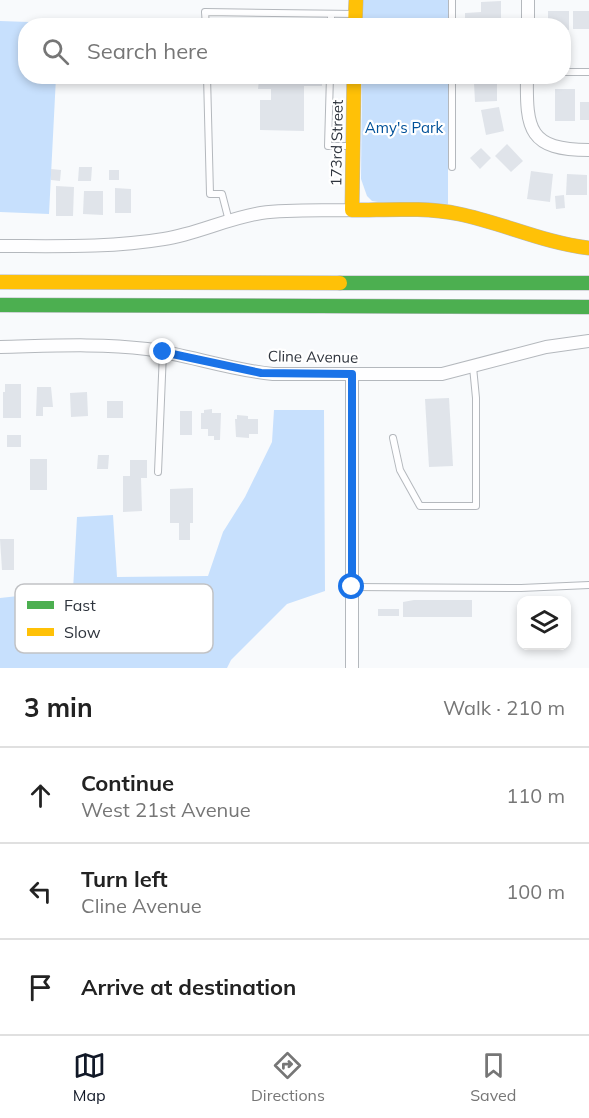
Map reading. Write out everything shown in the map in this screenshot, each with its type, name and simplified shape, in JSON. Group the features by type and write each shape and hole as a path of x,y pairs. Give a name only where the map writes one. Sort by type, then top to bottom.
{"main road":[{"name":"173rd Street","path":"352,210 354,84"},
{"path":"352,210 428,210 459,214 548,242 589,248"},
{"path":"0,282 589,283"},
{"path":"0,305 589,307"},
{"path":"13,320 69,305"}],"street":[{"path":"528,0 528,18"},
{"path":"527,84 528,120 538,136 546,143 558,148 589,150"},
{"path":"0,246 136,243 192,234 261,213 352,210"},
{"name":"Cline Avenue","path":"0,347 101,345 163,352 261,373 442,374 473,368 536,350 589,341"},
{"path":"352,374 352,668"}],"lane":[{"path":"452,0 452,18"},
{"path":"205,18 205,12 355,13"},
{"path":"571,72 589,72"},
{"path":"207,84 210,194 222,194 229,221"},
{"path":"330,84 328,146 353,146"},
{"path":"452,84 452,167"},
{"path":"158,472 163,352"},
{"path":"393,438 400,470 420,506 476,506 476,398 473,368"},
{"path":"352,587 521,588 589,585"}],"green space":[{"path":"363,0 448,0 448,18 362,18"},
{"path":"0,21 18,22 18,84 56,84 49,214 0,212"},
{"name":"Amy's Park","path":"362,84 448,84 448,204 372,201 367,196 361,179"},
{"path":"274,410 324,410 325,591 287,604 231,660 227,668 0,668 0,598 15,596 15,653 213,653 213,584 73,584 77,517 113,515 117,577 208,576 223,532 245,497 272,442"}],"building":[{"path":"501,1 501,18 465,18 465,13 481,12 481,2"},
{"path":"548,11 569,11 569,18 548,18"},
{"path":"573,11 589,11 589,29 573,29"},
{"path":"259,84 322,84 322,86 304,86 304,131 260,130 260,100 271,100 271,89 258,89"},
{"path":"474,84 497,84 497,101 475,102"},
{"path":"555,89 575,89 575,121 555,121"},
{"path":"580,102 589,102 589,120 580,120"},
{"path":"499,107 504,131 486,135 481,110"},
{"path":"507,144 523,161 511,172 495,156"},
{"path":"481,148 491,158 480,169 470,158"},
{"path":"79,167 92,167 91,181 78,181"},
{"path":"51,169 61,170 60,181 51,180"},
{"path":"109,170 119,170 119,180 109,180"},
{"path":"531,171 553,174 550,202 527,199"},
{"path":"567,174 587,175 587,195 566,195"},
{"path":"56,186 74,187 73,216 56,216"},
{"path":"115,188 131,189 131,213 115,213"},
{"path":"84,191 103,191 103,215 83,214"},
{"path":"564,195 565,208 556,209 555,196"},
{"path":"5,384 21,384 21,418 3,418"},
{"path":"37,387 51,387 53,407 43,407 43,416 36,416"},
{"path":"87,392 88,416 71,417 70,393"},
{"path":"449,398 453,466 429,467 425,399"},
{"path":"107,401 123,401 123,418 107,418"},
{"path":"212,409 212,413 221,413 220,440 214,440 214,436 208,436 208,429 201,429 201,413"},
{"path":"180,411 192,411 192,435 180,435"},
{"path":"237,415 248,416 248,419 258,419 258,434 249,434 249,438 236,437 235,419"},
{"path":"7,435 21,435 21,447 7,447"},
{"path":"98,455 109,455 108,469 97,469"},
{"path":"30,459 47,459 47,490 30,490"},
{"path":"130,460 147,460 147,478 141,478 142,511 123,512 123,476 130,476"},
{"path":"193,488 193,523 190,523 190,540 179,540 179,523 170,523 170,489"},
{"path":"0,539 14,539 14,570 2,570"},
{"path":"472,600 472,617 403,617 403,602"},
{"path":"378,609 399,609 399,616 378,616"}],"traffic: fast":[{"path":"340,283 589,283"},
{"path":"0,305 589,307"}],"traffic: slow":[{"path":"355,18 356,0"},
{"path":"354,84 352,210 406,209 459,214 556,242 589,248"},
{"path":"0,282 340,283"}],"route":[{"path":"163,352 261,373 352,374 352,587"}]}
